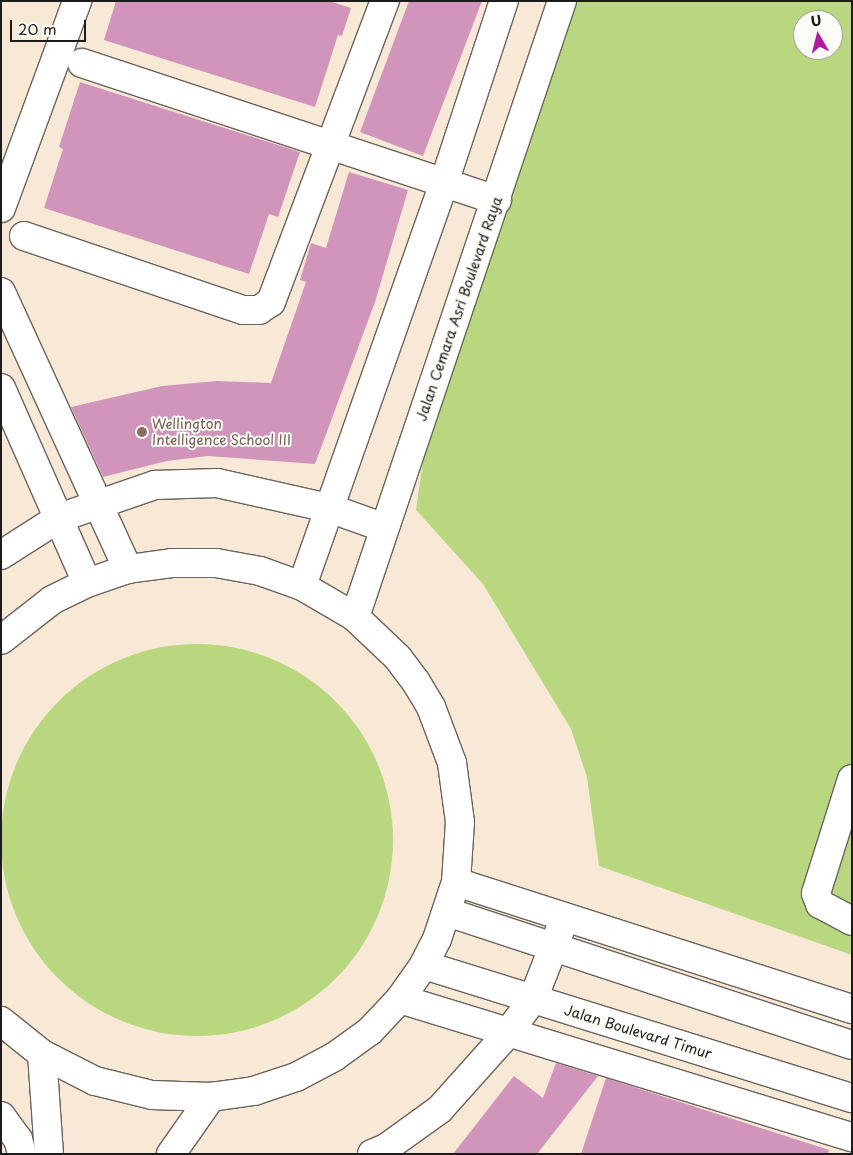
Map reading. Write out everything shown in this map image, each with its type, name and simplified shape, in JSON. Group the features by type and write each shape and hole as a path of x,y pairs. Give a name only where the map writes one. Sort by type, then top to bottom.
{"street":[{"path":"1,208 77,1"},
{"path":"24,236 243,310 259,310 271,302 385,1"},
{"path":"302,586 444,183 504,1"},
{"name":"Jalan Cemara Asri Boulevard Raya","path":"355,617 497,200 562,1"},
{"path":"82,63 331,147 497,200"},
{"path":"1,292 128,569"},
{"path":"1,388 87,583"},
{"path":"1,555 59,518 98,502 155,485 217,483 330,508 384,528"},
{"path":"1,640 52,600 87,583 128,569 172,563 216,563 260,571 302,586 355,617 398,658 431,707 443,735 459,802 460,852 456,882 447,912 424,965 400,999 370,1031 334,1057 296,1077 254,1090 211,1098 152,1096 95,1081 42,1054 1,1021"},
{"path":"852,779 816,893 820,904 852,921"},
{"path":"456,882 852,1009"},
{"path":"447,912 852,1045"},
{"path":"372,1154 386,1148 440,1109 508,1033 533,999 555,947 564,916"},
{"name":"Jalan Boulevard Timur","path":"424,965 852,1098"},
{"path":"400,999 852,1137"},
{"path":"42,1054 49,1154"},
{"path":"171,1154 211,1098"},
{"path":"1,1116 18,1139 22,1154"}],"green space":[{"path":"568,1 852,1 852,955 599,866 587,777 571,729 483,584 416,510 428,426"},
{"path":"197,644 235,648 272,659 306,677 335,702 360,731 378,765 389,802 393,840 389,878 378,915 360,949 335,978 306,1003 272,1021 235,1032 197,1036 159,1032 122,1021 88,1003 59,978 34,949 16,915 5,878 1,840 5,802 16,765 34,731 59,702 88,677 122,659 159,648"}],"building":[{"path":"116,1 329,1 351,8 342,36 338,35 315,107 104,40"},
{"path":"409,1 482,1 423,156 360,132"},
{"path":"80,82 300,152 278,217 269,214 249,274 44,208 63,149 59,147"},
{"path":"349,172 408,190 375,302 315,464 208,456 167,461 103,477 71,407 162,386 217,381 271,383 306,282 300,280 311,243 326,248"},
{"path":"556,1063 598,1076 537,1154 453,1154 514,1076 543,1098"},
{"path":"606,1078 829,1150 828,1154 581,1154"}],"place":[{"name":"Wellington Intelligence School III","path":"142,432"}]}
